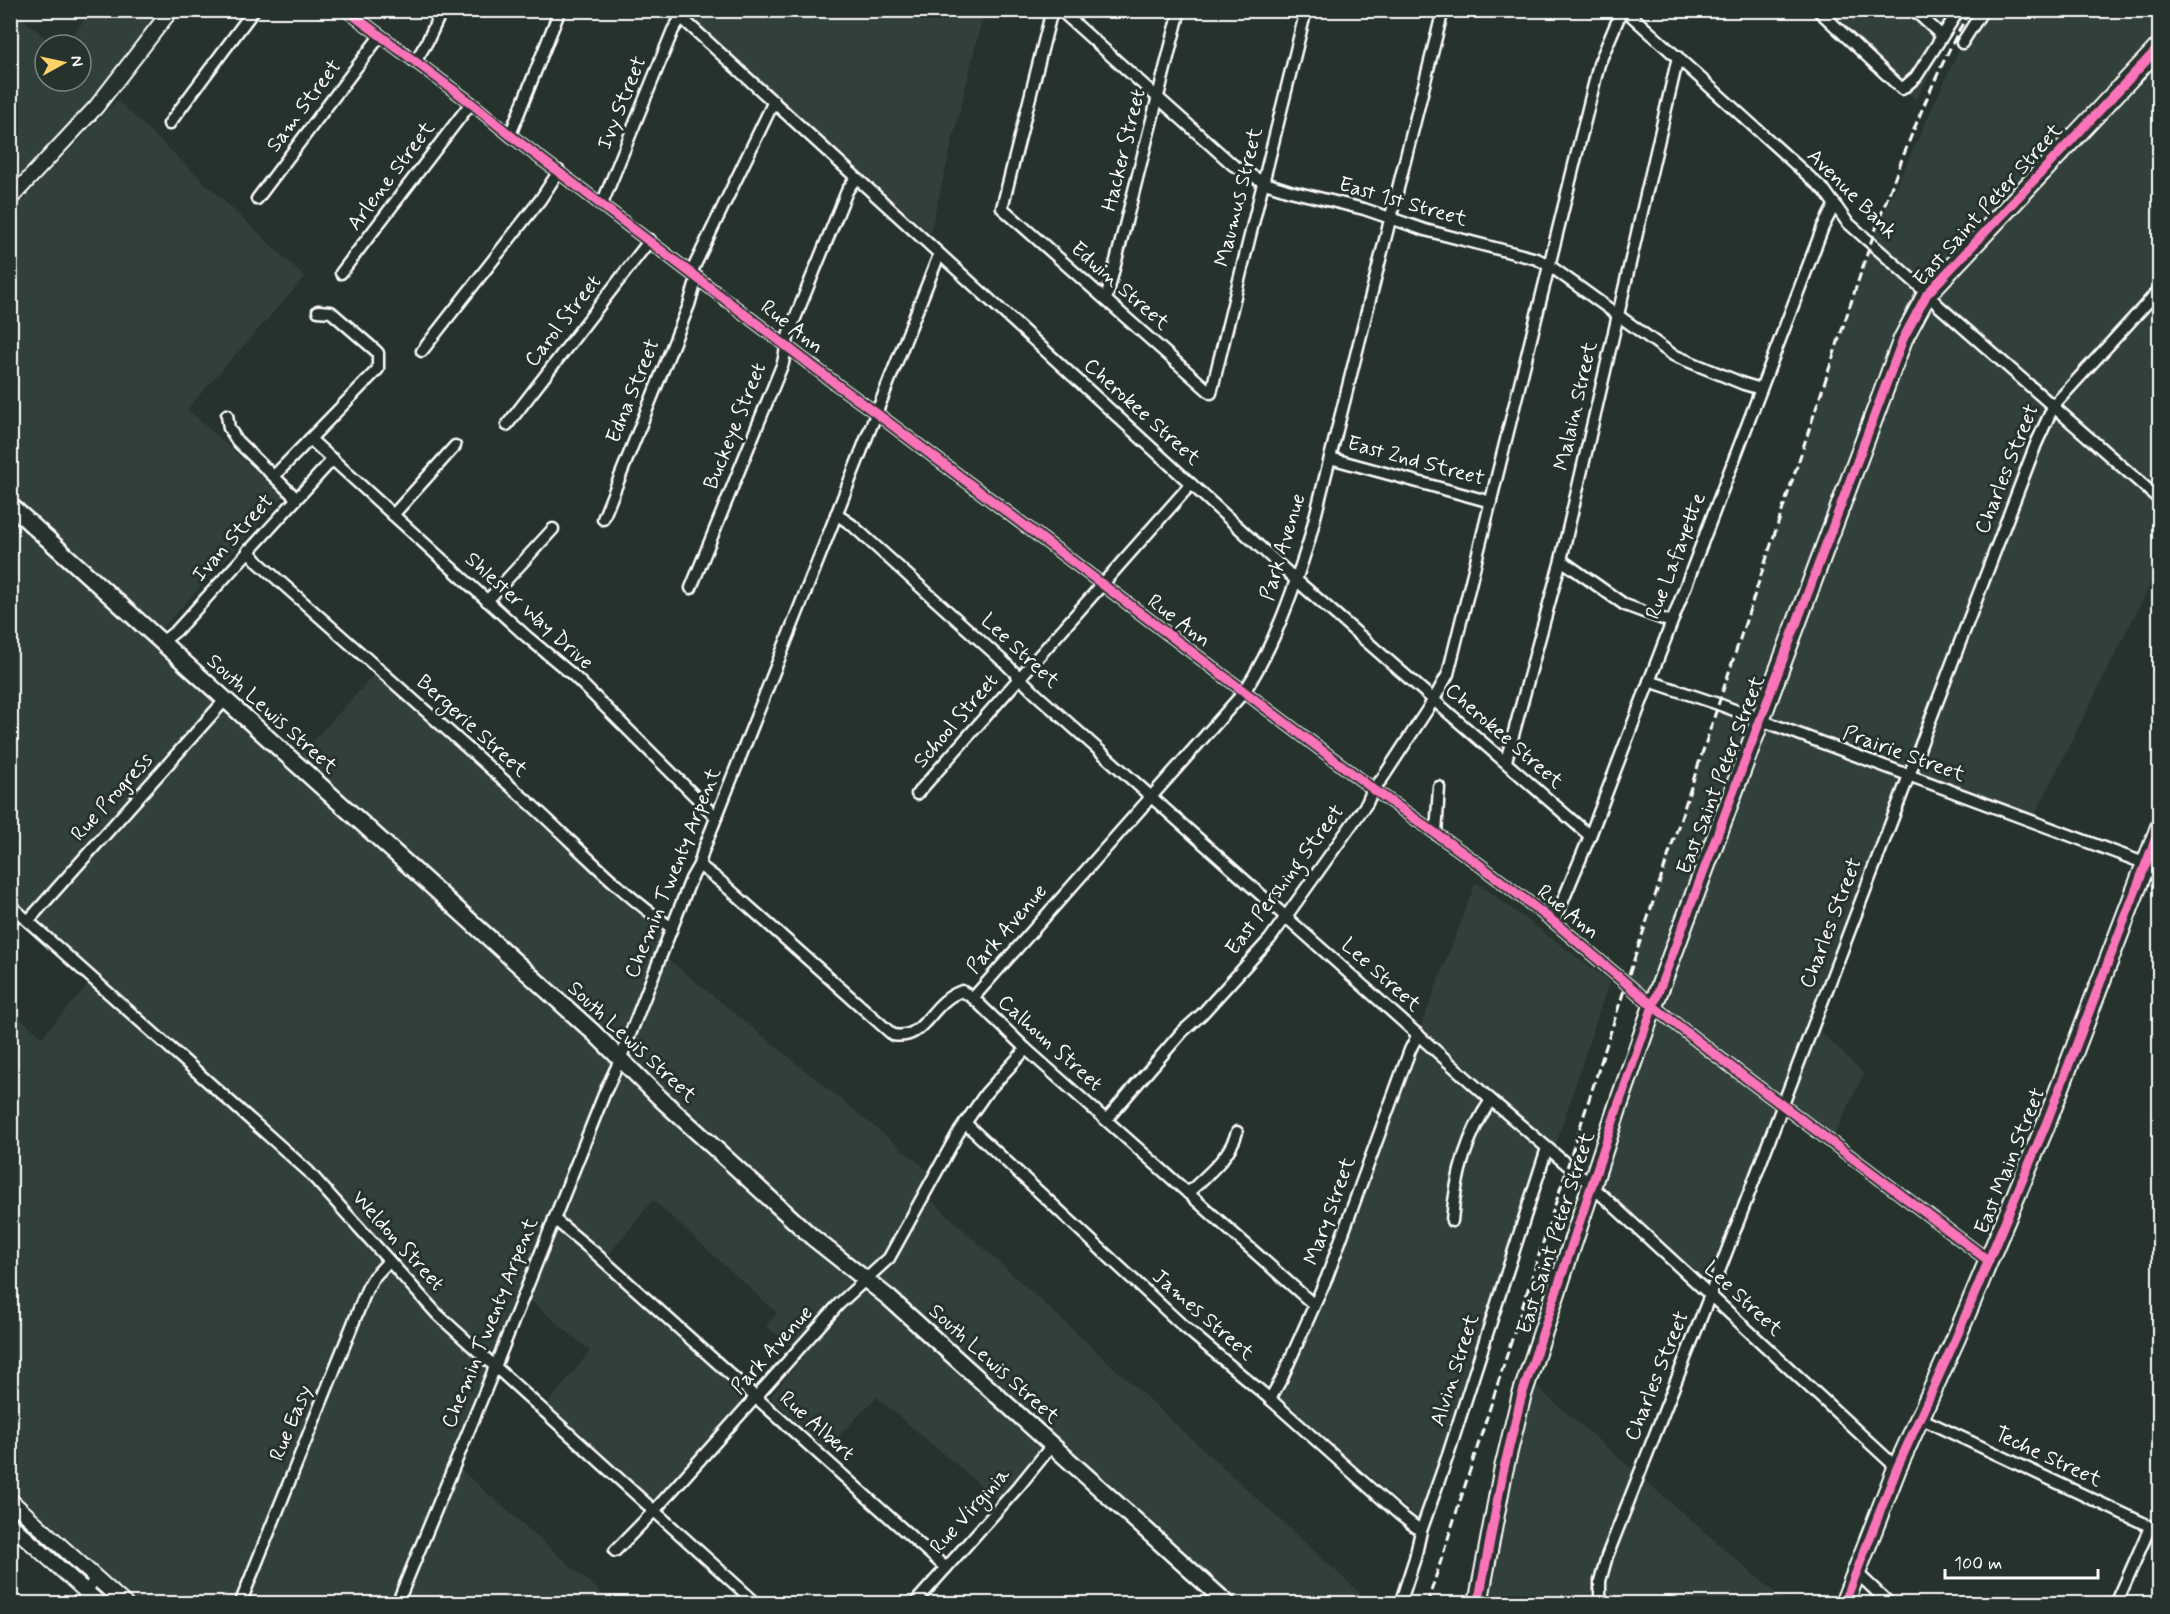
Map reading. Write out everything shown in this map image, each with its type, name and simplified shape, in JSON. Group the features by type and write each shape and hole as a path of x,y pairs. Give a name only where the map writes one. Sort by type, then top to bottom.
{"main road":[{"name":"East Saint Peter Street","path":"1478,1604 1503,1472 1521,1398 1591,1185 1653,1006 1903,339 1927,294 2160,46"},
{"name":"South Lewis Street","path":"10,505 584,1024 812,1237 889,1298 1053,1444 1225,1603"},
{"name":"East Main Street","path":"1844,1604 1897,1468 1989,1261 2152,867 2160,827"}],"street":[{"path":"10,199 96,107 171,10"},
{"path":"170,124 254,10"},
{"name":"Rue Ann","path":"346,10 471,102 510,135 918,446 1373,789 1554,922 1653,1006 1989,1261"},
{"path":"415,62 428,42 442,10"},
{"path":"510,135 560,10"},
{"name":"Edwin Street","path":"1052,10 1002,208 1211,393"},
{"name":"East 1st Street","path":"1059,10 1233,165 1264,183 1365,209 1425,230 1537,259 1673,355 1734,381 1761,389"},
{"name":"Hacker Street","path":"1106,300 1180,10"},
{"name":"Maumus Street","path":"1211,393 1306,10"},
{"name":"Park Avenue","path":"973,998 1244,692 1261,666 1292,595 1309,542 1443,10"},
{"name":"Avenue Bank","path":"1624,10 1825,190 1847,222 2160,500"},
{"name":"East Pershing Street","path":"1106,1120 1182,1032 1270,939 1367,803 1373,789 1382,779 1433,701 1448,674 1599,63 1624,10"},
{"path":"1818,10 1902,89 1916,77 1959,10"},
{"path":"1914,10 1942,36"},
{"path":"1962,43 1983,10"},
{"name":"Cherokee Street","path":"677,14 1296,580 1590,836"},
{"name":"Ivy Street","path":"602,204 673,30 677,14"},
{"name":"Sam Street","path":"257,199 380,36"},
{"name":"Malain Street","path":"1506,761 1561,560 1678,57"},
{"name":"Edna Street","path":"603,519 689,305 694,275 774,101"},
{"name":"Arlene Street","path":"341,273 471,102"},
{"path":"422,351 540,200 559,171"},
{"name":"Buckeye Street","path":"690,588 783,363 789,333 847,191 855,179"},
{"name":"Rue Lafayette","path":"1554,922 1590,836 1823,227 1834,204"},
{"name":"Carol Street","path":"507,425 650,240"},
{"name":"Chemin Twenty Arpent","path":"397,1604 620,1060 691,879 699,865 939,255"},
{"name":"Charles Street","path":"1600,1604 1600,1581 1607,1556 1710,1295 2036,444 2054,405 2160,289"},
{"path":"274,476 378,369 378,353 375,350 331,312 318,311"},
{"path":"227,416 229,428 237,441 296,498"},
{"name":"Shlester Way Drive","path":"310,439 487,601 574,676 716,817"},
{"path":"393,515 455,446"},
{"name":"East 2nd Street","path":"1330,458 1491,502"},
{"name":"Ivan Street","path":"162,642 177,630 333,459"},
{"name":"School Street","path":"917,794 1191,484"},
{"name":"Lee Street","path":"836,514 852,525 1491,1100 1591,1185 1897,1468"},
{"path":"487,601 553,529"},
{"name":"Bergerie Street","path":"248,550 259,563 546,819 611,880 649,913 672,928"},
{"path":"1561,560 1625,605 1671,622"},
{"name":"Prairie Street","path":"1649,681 1718,704 2152,867"},
{"name":"Rue Progress","path":"28,921 225,699"},
{"path":"1436,834 1439,787"},
{"name":"Calhoun Street","path":"699,865 720,881 892,1035 904,1037 916,1032 940,1003 950,995 962,991 973,998 1026,1049 1314,1305"},
{"name":"Weldon Street","path":"10,905 308,1171 438,1315 758,1604"},
{"name":"Mary Street","path":"1270,1399 1282,1378 1327,1277 1410,1050 1418,1034"},
{"name":"Park Avenue","path":"615,1551 654,1511 839,1304 890,1258 965,1123 987,1093 1026,1049"},
{"path":"1452,1221 1454,1193 1465,1156 1478,1120 1491,1100"},
{"name":"James Street","path":"965,1123 1182,1325 1270,1399 1399,1514 1422,1531"},
{"path":"1188,1193 1233,1145 1238,1132"},
{"name":"Alvin Street","path":"1400,1604 1547,1148"},
{"name":"Rue Albert","path":"554,1219 946,1568"},
{"name":"Rue Easy","path":"240,1604 367,1289 373,1278 388,1262"},
{"name":"Teche Street","path":"1920,1418 2155,1529"},
{"name":"Rue Virginia","path":"914,1604 1019,1486 1053,1444"},
{"path":"10,1500 125,1604"},
{"path":"10,1524 84,1598 100,1604"},
{"path":"2116,1604 2155,1529"},
{"path":"1856,1572 1890,1604"},
{"path":"84,1598 95,1577"}],"shaded area":[{"path":"11,11 14,11 39,33 33,33 33,93 93,93 93,33 74,33 91,11 166,11 11,194"},
{"path":"682,11 984,11 930,233"},
{"path":"1819,11 1964,11 1916,100"},
{"path":"1983,11 2159,11 2159,567 2031,822 1908,777 1818,1029 1864,1074 1831,1142 1783,1106 1710,1295 1591,1185 1653,1006 1626,984 1871,242 1962,43"},
{"path":"117,100 305,277 187,409 284,496 155,636 301,754 375,674 665,930 658,951 930,1172 921,1191 1371,1603 1223,1603 1053,1445 1003,1504 876,1397 826,1450 770,1397 804,1356 766,1326 777,1313 653,1200 609,1254 758,1388 654,1511 546,1406 590,1351 524,1295 454,1464 613,1603 105,1603 11,1521 11,1010 42,1037 93,979 11,905 11,212"},
{"path":"1476,882 1609,981 1431,1529 1279,1398"},
{"path":"1533,1384 1787,1603 1486,1604 1525,1408"}],"railway":[{"path":"1427,1604 1626,984 1871,242 1928,95 1970,10"}],"cycle path":[{"path":"346,10 471,103 836,384 1373,789 1476,862 1554,922 1653,1006 1713,1053 1989,1261"},
{"path":"1478,1604 1503,1472 1521,1398 1618,1106 1653,1006 1903,339 1927,294 2160,46"},
{"path":"1844,1604 1897,1468 1956,1338 2046,1124 2160,827"}]}
